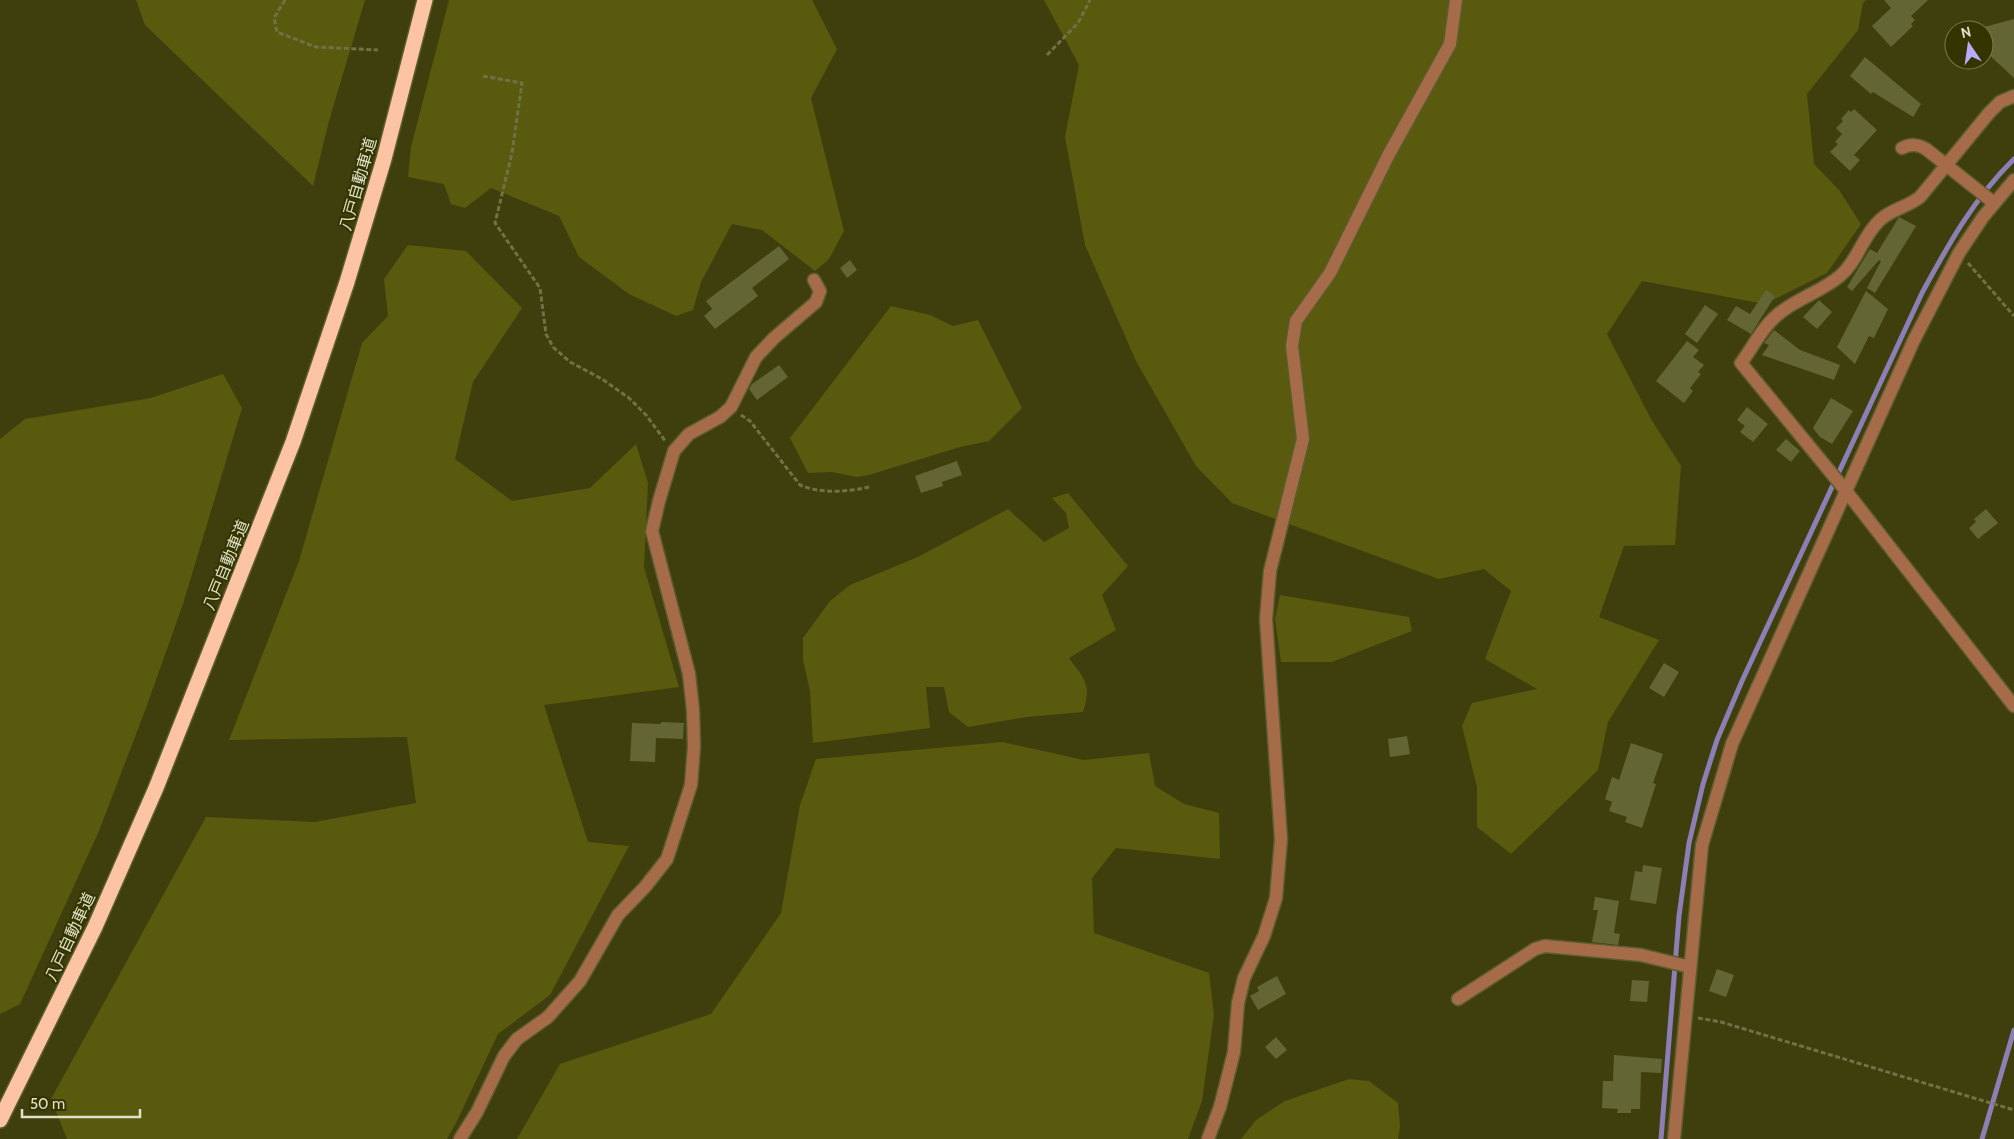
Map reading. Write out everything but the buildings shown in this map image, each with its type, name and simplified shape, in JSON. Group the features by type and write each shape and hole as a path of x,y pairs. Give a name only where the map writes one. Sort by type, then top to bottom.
{"highway":[{"name":"八戸自動車道","path":"0,1120 95,927 156,788 293,442 347,282 384,159 425,0"}],"street":[{"path":"1208,1139 1220,1107 1234,1052 1238,1002 1244,978 1264,936 1276,898 1281,839 1266,619 1270,571 1302,439 1292,346 1296,321 1330,273 1389,154 1450,44 1456,0"},
{"path":"2014,96 2000,102 1914,202 1880,219 1848,269 1824,288 1779,313 1741,363 1846,491 2014,706"},
{"path":"1902,148 1918,145 1994,203"},
{"path":"1674,1139 1702,845 1732,744 1914,340 1959,253 1994,203 2014,180"},
{"path":"460,1139 477,1112 504,1056 517,1039 548,1017 580,982 600,943 618,915 667,859 691,785 694,747 693,710 689,674 652,531 659,501 674,451 689,434 720,417 731,407 756,357 774,338 816,302 820,291 814,280"},
{"path":"1458,999 1535,949 1544,946 1641,955 1690,967"}],"path":[{"path":"285,0 274,18 277,32 316,46 378,50"},
{"path":"1047,55 1078,23 1090,0"},
{"path":"483,76 522,83 512,153 495,223 540,288 546,334 554,348 570,362 602,379 629,398 646,415 674,451"},
{"path":"1959,253 2014,316"},
{"path":"731,407 750,421 800,485 809,489 829,491 852,491 869,487"},
{"path":"1685,1016 1721,1022 2014,1110"}],"shaded area":[{"path":"136,0 365,0 329,121 313,186 145,25"},
{"path":"449,0 812,0 837,49 811,98 844,231 829,259 815,271 762,230 732,224 701,282 693,310 676,316 629,294 579,257 559,216 491,188 465,208 451,204 444,184 408,177 411,147"},
{"path":"1044,0 1866,0 1863,3 1858,30 1807,94 1814,164 1839,190 1861,224 1827,273 1765,304 1642,281 1607,334 1651,419 1681,466 1675,545 1624,546 1599,617 1659,640 1608,722 1598,770 1511,854 1477,827 1477,787 1462,726 1472,703 1537,689 1485,659 1511,591 1484,569 1439,579 1232,503 1196,466 1136,361 1085,245 1065,137 1079,65"},
{"path":"408,245 466,251 522,308 473,382 455,459 512,501 590,488 636,444 648,483 644,567 679,687 544,705 588,842 629,846 550,995 498,1034 447,1139 67,1139 51,1099 206,817 315,822 416,803 407,737 229,740 299,561 362,343 388,316 384,279"},
{"path":"891,306 930,315 953,326 978,320 1022,408 989,441 960,447 869,475 857,477 832,472 808,473 790,438"},
{"path":"223,374 242,408 183,604 99,831 20,1004 0,1014 0,439 25,419 151,398"},
{"path":"1068,493 1128,566 1102,595 1116,630 1069,658 1083,677 1087,688 1083,712 1027,717 968,727 949,712 944,687 926,687 930,728 813,743 810,691 803,660 803,638 830,601 850,585 918,557 1008,509 1044,542 1069,528 1066,513 1052,498"},
{"path":"1280,595 1409,617 1412,631 1332,662 1281,662 1275,619"},
{"path":"1002,742 1084,760 1149,753 1155,786 1184,804 1219,813 1220,859 1116,848 1092,878 1094,933 1209,973 1214,1014 1202,1101 1188,1139 517,1139 560,1064 711,1014 781,913 800,805 816,759"},
{"path":"1349,1079 1369,1081 1398,1103 1400,1127 1398,1139 1241,1139 1256,1120 1285,1101"}],"waterway":[{"path":"1661,1139 1679,916 1689,843 1703,784 1717,740 1742,681 1922,293 1974,206 2014,159"},
{"path":"1982,1139 2014,1030"}]}
